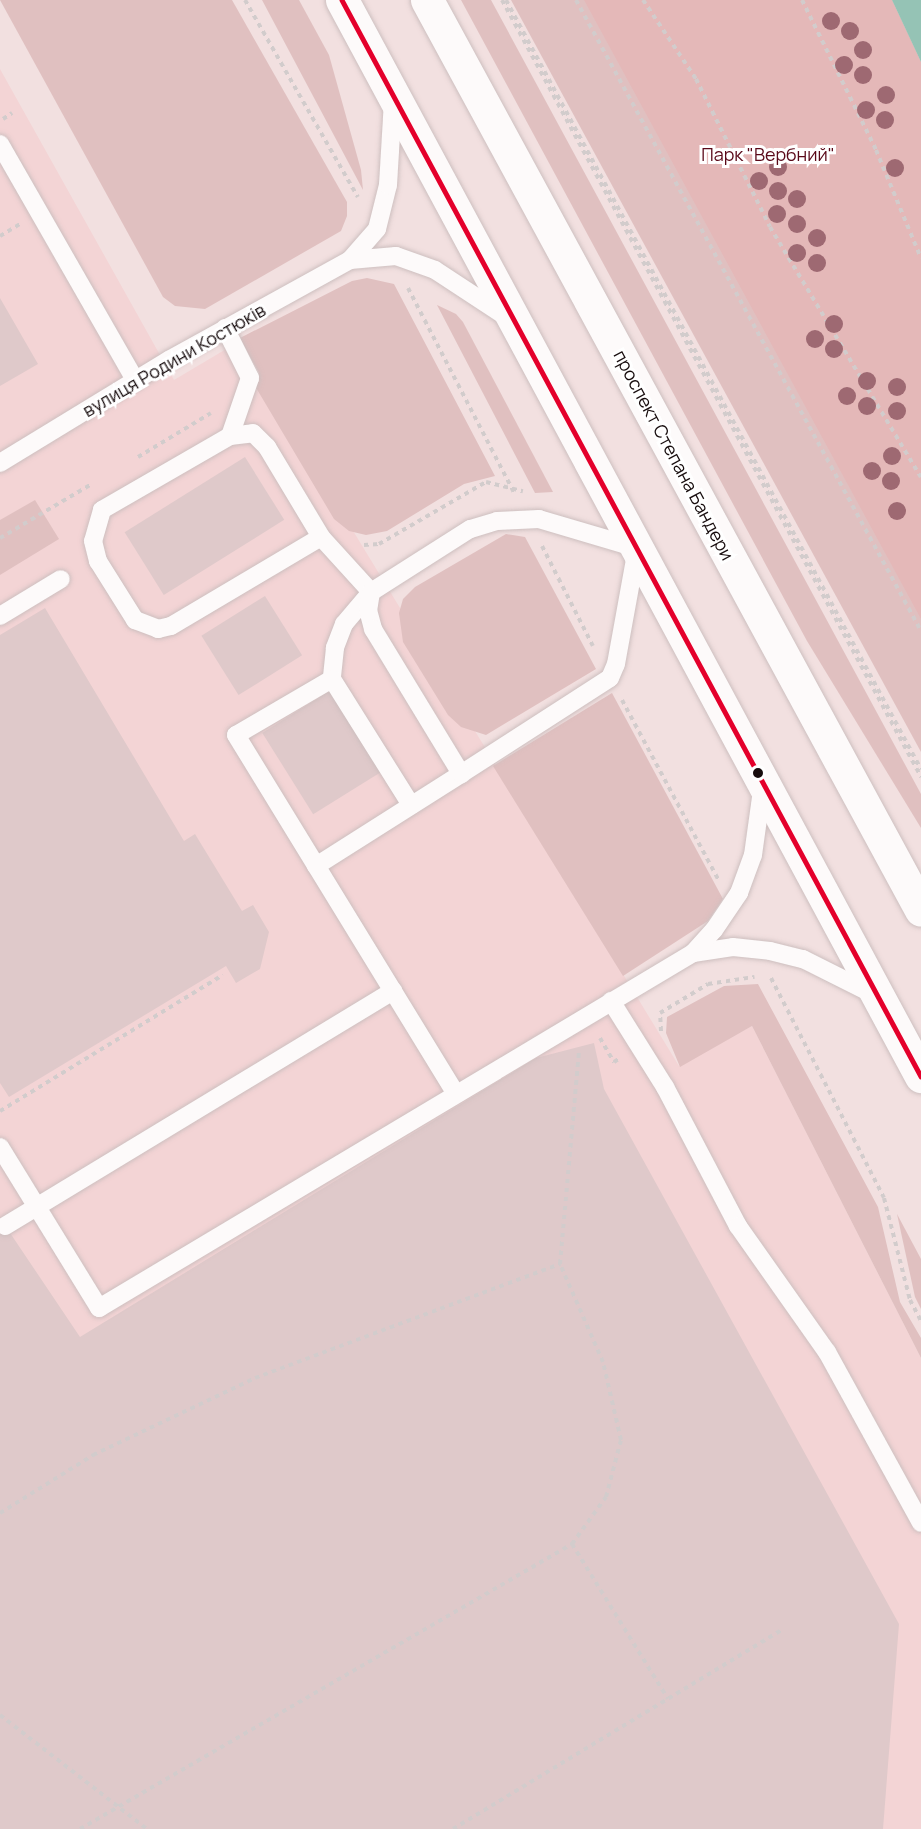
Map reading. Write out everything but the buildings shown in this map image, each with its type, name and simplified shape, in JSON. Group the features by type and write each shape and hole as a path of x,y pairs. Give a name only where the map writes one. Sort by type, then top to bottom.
{"main road":[{"path":"342,0 921,1076"},
{"name":"проспект Степана Бандери","path":"427,0 921,910"}],"lane":[{"path":"350,260 377,229 388,185 393,94"},
{"path":"0,144 136,381"},
{"path":"350,260 391,255 435,270 517,324"},
{"name":"вулиця Родини Костюків","path":"0,463 225,328 350,260"},
{"path":"225,328 250,378 230,436"},
{"path":"321,537 171,626 146,628 135,620 98,561 93,541 97,520 102,510 230,436 253,433 262,442 321,537 371,592"},
{"path":"316,866 610,678 616,664 637,548 539,519 497,521 470,529 371,592 344,624 335,648 332,679 411,805"},
{"path":"0,616 61,579"},
{"path":"371,592 368,610 373,629 461,774"},
{"path":"332,679 236,735 455,1092"},
{"path":"0,1147 99,1308 455,1092 693,953 714,930 739,893 761,814 762,780"},
{"path":"693,953 733,947 771,951 803,959 879,998"},
{"path":"5,1226 393,991"},
{"path":"611,1000 665,1087 738,1226 827,1352 921,1523"}],"path":[{"path":"504,0 921,769"},
{"path":"504,0 921,777"},
{"path":"576,0 921,631"},
{"path":"643,0 696,79 770,227 921,477"},
{"path":"802,0 876,150 921,258"},
{"path":"0,120 12,113"},
{"path":"354,546 379,544 486,482 524,491"},
{"path":"1,1109 223,975"},
{"path":"80,1829 572,1544 606,1497 621,1440 603,1362 560,1264 580,1047"},
{"path":"0,1513 93,1455 255,1378 560,1264"},
{"path":"572,1544 668,1700"},
{"path":"453,1829 782,1630"},
{"path":"0,1716 147,1829"}],"shaded area":[{"path":"892,0 921,0 921,62"},
{"path":"0,69 174,380 238,342 679,1066 752,1026 921,1358 921,1829 0,1829"}],"green space":[{"path":"0,0 232,0 347,202 347,216 341,231 205,309 175,306 163,297"},
{"path":"262,0 299,0 329,55 361,170 363,190"},
{"path":"461,0 491,0 921,794 921,828 807,641"},
{"name":"Парк \"Вербний\"","path":"511,0 892,0 921,62 921,752"},
{"name":"Парк \"Вербний\"","path":"584,0 892,0 921,62 921,619"},
{"path":"367,278 394,284 495,476 464,484 387,531 366,535 349,531 334,519 255,386 259,373 240,338 352,281"},
{"path":"437,305 456,314 463,322 553,492 535,493"},
{"path":"35,500 59,539 0,575 0,520"},
{"path":"506,534 525,537 596,669 486,735 461,727 448,715 403,642 399,613 403,599 415,587"},
{"path":"612,693 723,899 708,921 623,976 493,766"},
{"path":"758,984 878,1207 900,1302 921,1338 921,1358 752,1026 680,1067 666,1033 667,1017 724,986"},
{"path":"897,1214 921,1259 921,1309 915,1297"}],"transit line":[{"path":"342,0 921,1076"}]}
